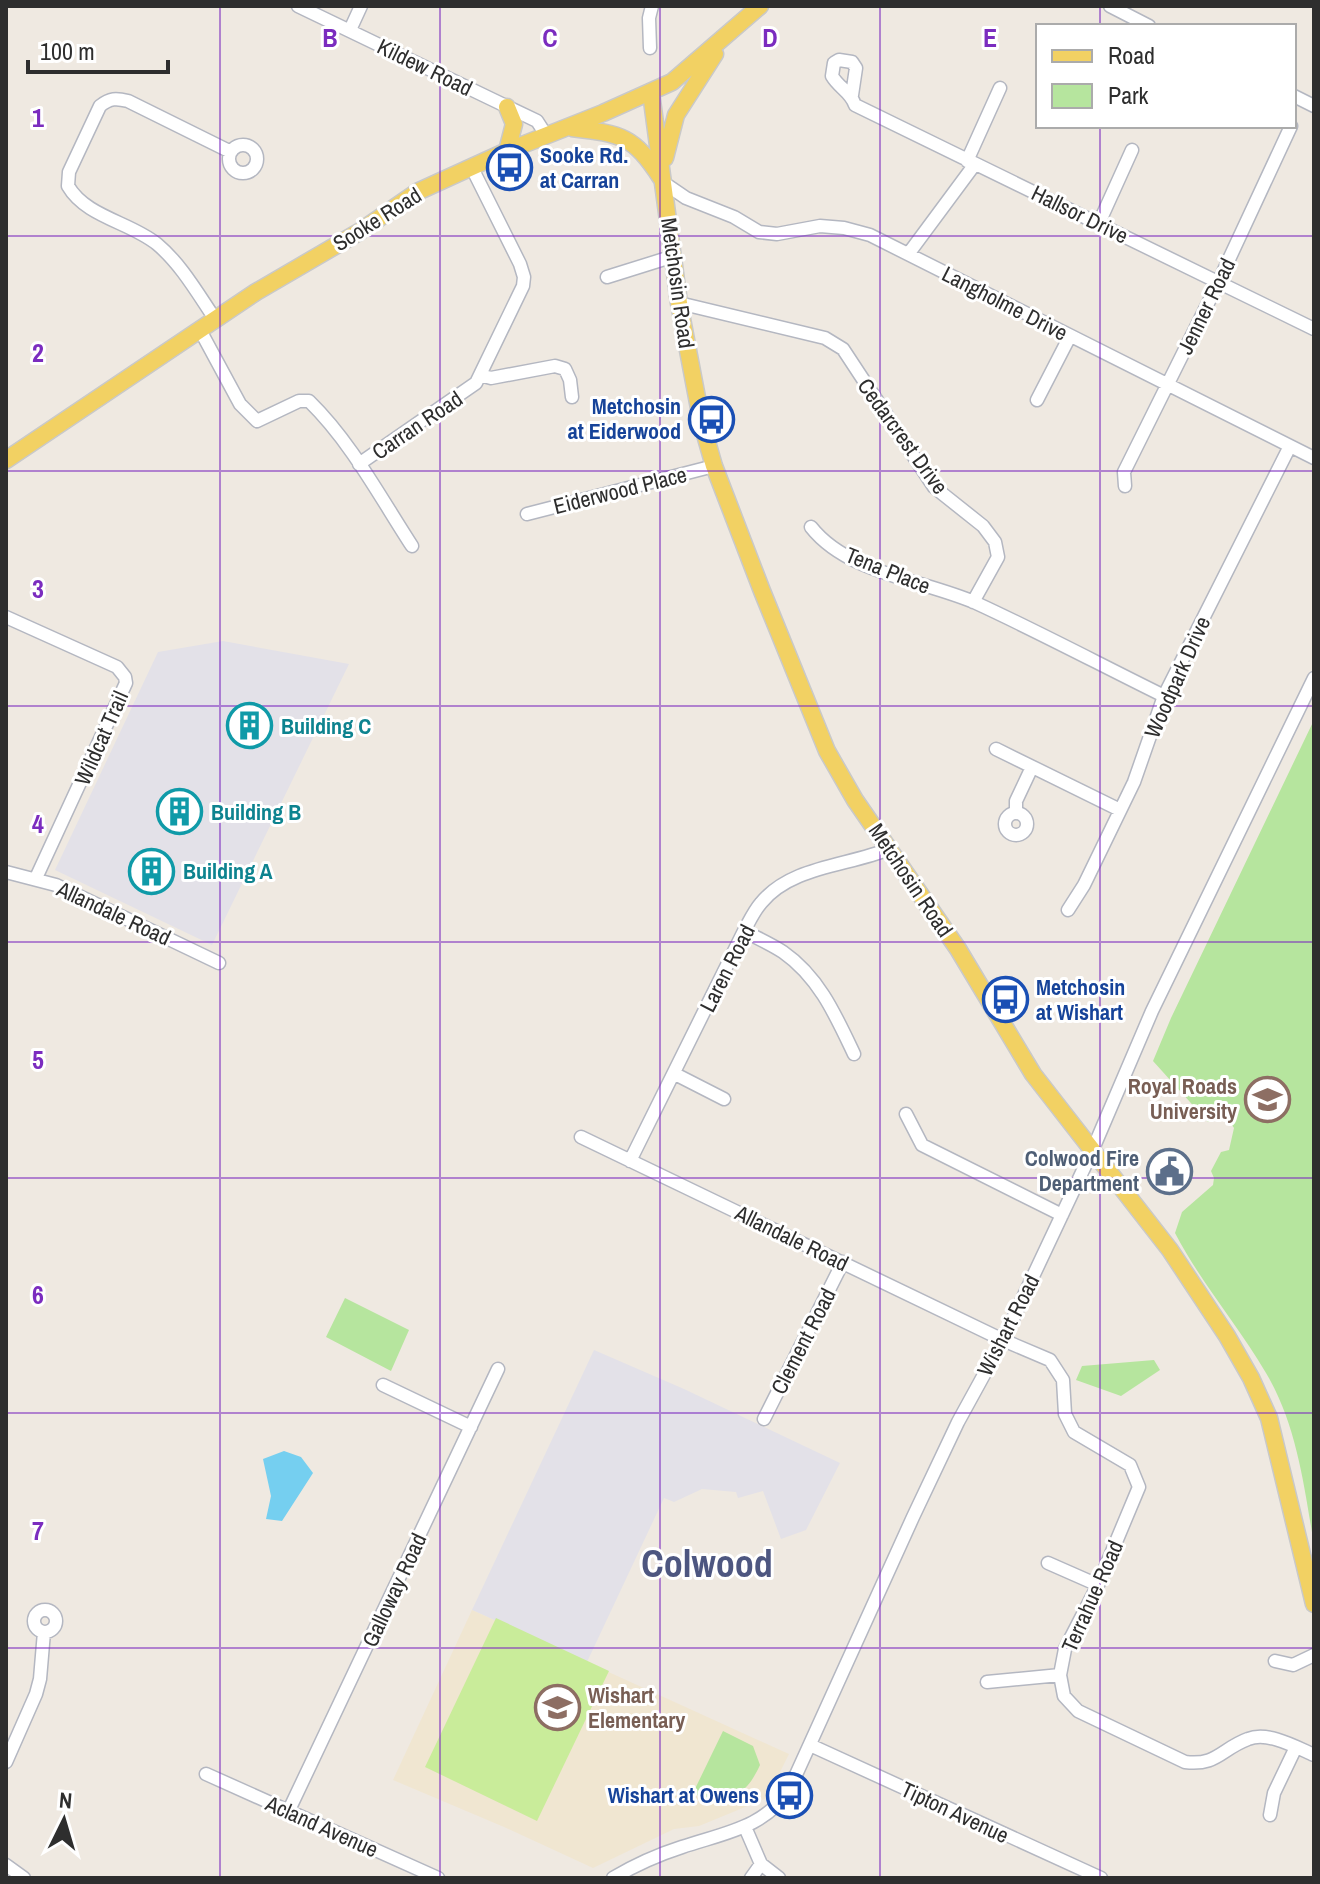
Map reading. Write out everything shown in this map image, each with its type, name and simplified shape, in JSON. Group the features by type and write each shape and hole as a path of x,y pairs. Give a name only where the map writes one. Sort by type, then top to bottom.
{"main road":[{"name":"Sooke Road","path":"6,460 215,319 359,232 417,192 672,82 760,6"},
{"path":"663,175 676,115 730,31"},
{"name":"Metchosin Road","path":"651,93 693,387 714,466 827,751 855,800 958,949 1033,1074 1170,1250 1251,1378 1269,1418 1314,1604"},
{"path":"507,107 514,124 507,151"},
{"path":"567,127 619,135 630,140 663,175"}],"street":[{"name":"Kildew Road","path":"298,6 537,121 546,135"},
{"path":"350,30 361,6"},
{"path":"650,48 649,18 652,6"},
{"path":"1110,6 1145,24"},
{"path":"909,253 971,162 1000,88"},
{"name":"Hallsor Drive","path":"852,95 855,105 1314,329"},
{"path":"215,319 171,258 156,244 81,203 68,186 69,172 100,106 116,98 231,152"},
{"name":"Jenner Road","path":"1125,486 1124,472 1218,283 1290,128"},
{"path":"1099,223 1132,150"},
{"name":"Carran Road","path":"359,464 469,389 480,375 523,286 524,277 472,168"},
{"name":"Langholme Drive","path":"663,175 686,198 734,217 759,232 777,234 820,226 870,235 1314,458"},
{"path":"668,212 686,198"},
{"path":"607,277 674,256"},
{"name":"Cedarcrest Drive","path":"679,303 825,338 843,349 934,487 983,526 995,542 998,557 973,602"},
{"path":"200,330 240,404 257,421 299,401 309,401 359,464 412,546"},
{"path":"1037,400 1070,336"},
{"path":"480,375 491,378 555,366 565,369 572,397"},
{"name":"Woodpark Drive","path":"1068,910 1084,885 1134,782 1164,696 1290,446"},
{"name":"Eiderwood Place","path":"527,514 714,466"},
{"name":"Tena Place","path":"811,527 823,543 863,563 973,602"},
{"path":"973,602 1164,696"},
{"name":"Wildcat Trail","path":"6,617 117,667 123,671 126,683 36,878"},
{"name":"Wishart Road","path":"613,1878 644,1861 745,1827 784,1799 919,1503 958,1422 1003,1340 1093,1149 1152,1011 1314,678"},
{"path":"996,749 1120,810"},
{"path":"1016,813 1016,801 1032,767"},
{"name":"Laren Road","path":"630,1161 744,931 761,903 779,887 806,874 868,858 889,849"},
{"name":"Allandale Road","path":"6,872 56,885 219,963"},
{"path":"744,931 784,953 809,975 826,997 854,1054"},
{"path":"675,1074 724,1099"},
{"path":"906,1114 922,1145 1062,1215"},
{"name":"Allandale Road","path":"581,1137 1003,1340"},
{"name":"Clement Road","path":"764,1419 843,1262"},
{"name":"Terrahue Road","path":"1003,1340 1050,1360 1063,1380 1065,1414 1074,1432 1130,1465 1139,1487 1098,1585 1065,1649 1060,1675 1064,1696 1078,1711 1185,1762 1200,1764 1213,1761 1249,1738 1265,1737 1314,1755"},
{"name":"Galloway Road","path":"289,1810 498,1369"},
{"path":"383,1385 471,1427"},
{"path":"1048,1563 1098,1585"},
{"path":"6,1762 36,1694 44,1632"},
{"path":"1275,1661 1293,1665 1314,1655"},
{"path":"987,1682 1060,1675"},
{"name":"Tipton Avenue","path":"810,1745 1101,1878"},
{"path":"1270,1815 1274,1793 1296,1747"},
{"name":"Acland Avenue","path":"206,1774 438,1878"},
{"path":"745,1827 761,1864 779,1878"},
{"path":"751,1878 761,1864"},
{"path":"6,1865 24,1878"}],"shaded area":[{"path":"223,641 349,664 212,945 55,870 158,652"},
{"path":"594,1350 840,1463 806,1530 781,1539 763,1491 738,1498 736,1492 702,1489 674,1502 664,1498 587,1662 472,1610"},
{"name":"Wishart Elementary","path":"472,1610 789,1754 767,1798 699,1826 674,1829 593,1868 393,1780"}],"green space":[{"name":"Royal Roads University","path":"1314,720 1314,1544 1298,1456 1277,1393 1175,1233 1182,1212 1213,1185 1211,1171 1221,1152 1229,1150 1234,1128 1226,1116 1217,1116 1208,1122 1153,1061"},
{"path":"345,1298 409,1330 391,1371 326,1337"},
{"path":"1154,1360 1160,1370 1121,1396 1076,1380 1082,1366"},
{"path":"496,1618 609,1671 537,1821 425,1767"},
{"path":"723,1731 753,1746 760,1765 741,1791 711,1802 693,1793"}],"water":[{"path":"284,1451 301,1457 313,1473 282,1521 266,1519 271,1496 263,1459"}],"place":[{"name":"Sooke Rd. at Carran","path":"509,168"},
{"name":"Metchosin at Eiderwood","path":"712,419"},
{"name":"Building C","path":"250,726"},
{"name":"Building B","path":"180,812"},
{"name":"Building A","path":"152,871"},
{"name":"Metchosin at Wishart","path":"1005,1000"},
{"name":"Royal Roads University","path":"1268,1099"},
{"name":"Colwood Fire Department","path":"1170,1171"},
{"name":"Wishart Elementary","path":"557,1708"},
{"name":"Wishart at Owens","path":"790,1795"}],"district":[{"name":"Colwood","path":"707,1563"}]}
